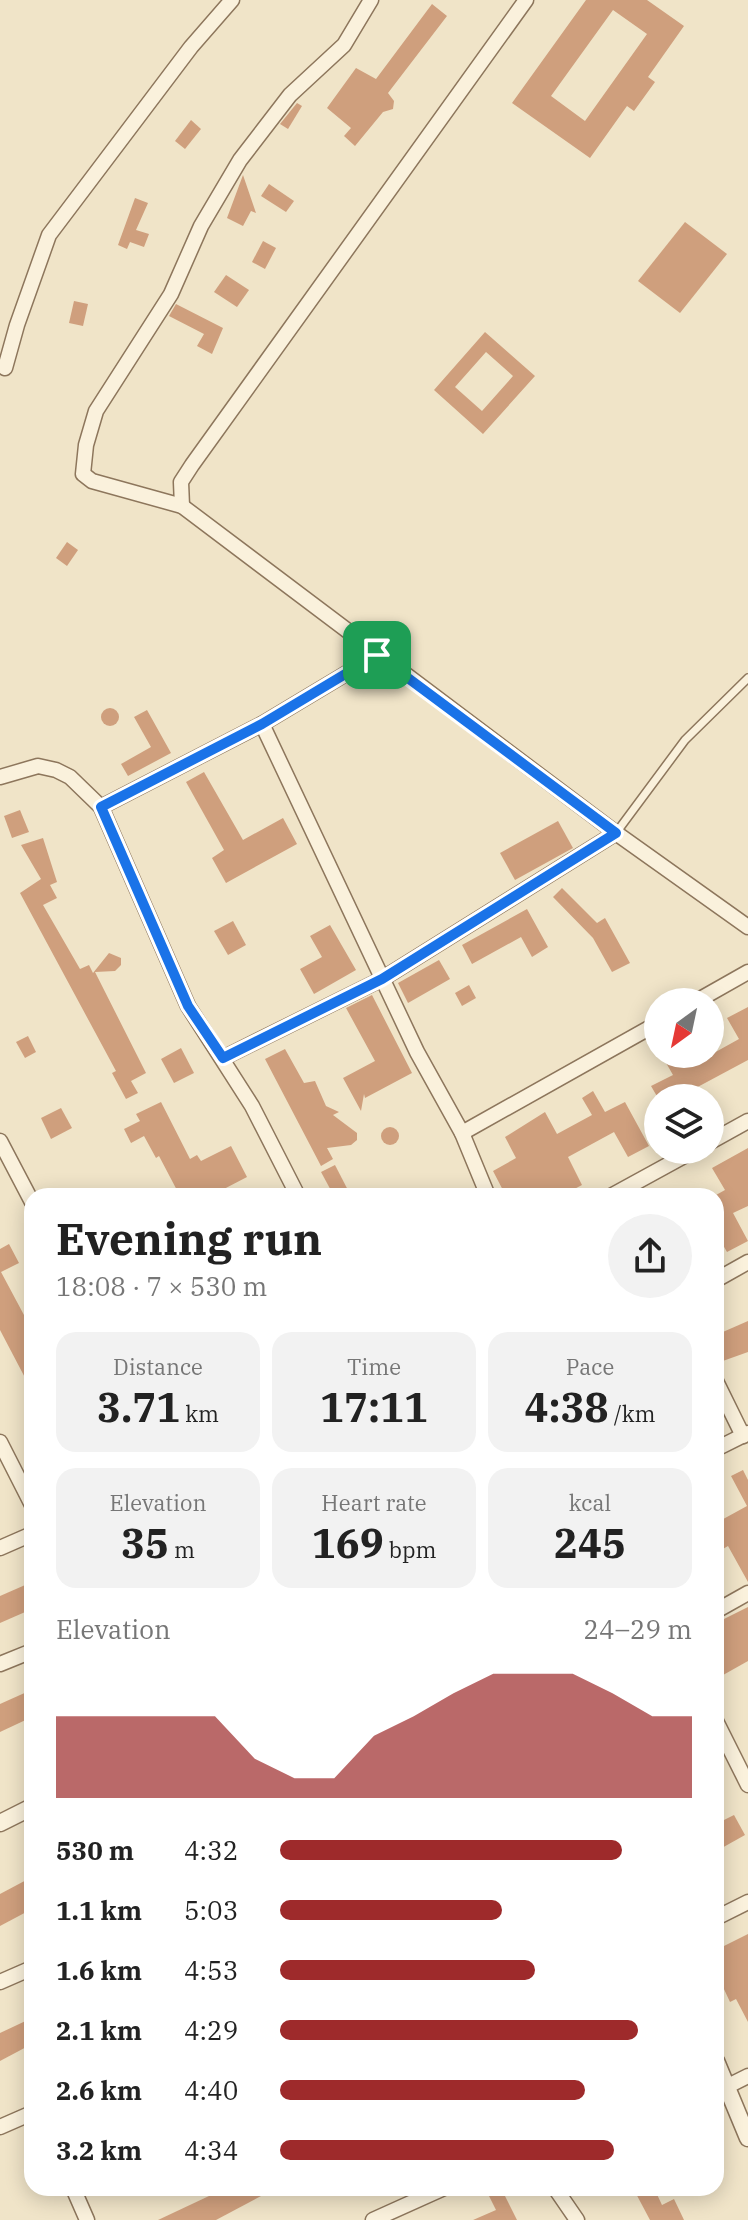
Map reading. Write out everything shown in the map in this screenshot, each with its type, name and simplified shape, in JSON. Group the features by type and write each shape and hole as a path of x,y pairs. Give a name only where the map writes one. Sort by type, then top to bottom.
{"street":[{"path":"5,368 49,235 191,47 232,0"},
{"path":"371,0 344,45 290,95 240,160 201,226 171,294 96,411 86,445 84,476 182,506 616,833 748,927"},
{"path":"182,506 181,482 192,465 526,0"},
{"path":"101,807 262,724 377,655"},
{"path":"262,724 382,979 462,1133 485,1188"},
{"path":"0,777 38,766 56,770 70,777 101,807 188,1006 223,1058 294,1188"},
{"path":"223,1058 382,979 616,833"},
{"path":"720,988 748,972"},
{"path":"462,1133 644,1031"},
{"path":"724,1134 748,1121"},
{"path":"0,1141 25,1188"},
{"path":"628,1188 670,1164"},
{"path":"724,1276 748,1262"},
{"path":"724,1395 746,1434 724,1445"},
{"path":"0,1442 24,1489"},
{"path":"0,1548 24,1538"},
{"path":"724,1606 748,1593"},
{"path":"0,1664 24,1654"},
{"path":"724,1737 748,1785"},
{"path":"0,1823 24,1811"},
{"path":"724,1914 748,1902"},
{"path":"0,1982 24,1972"},
{"path":"728,2086 748,2076"},
{"path":"724,2078 748,2138"},
{"path":"0,2127 24,2116"},
{"path":"76,2196 87,2220"},
{"path":"373,2220 426,2196"},
{"path":"560,2196 577,2220"}],"lane":[{"path":"616,833 685,740 748,678"}],"building":[{"path":"586,0 647,0 684,26 648,77 655,82 634,111 627,106 590,158 512,103","holes":["613,10 647,34 585,121 551,96"]},
{"path":"432,4 447,16 388,93 394,101 393,109 383,112 355,146 344,136 351,128 327,108 356,68 376,79"},
{"path":"297,103 302,106 288,129 280,124"},
{"path":"191,120 201,129 185,149 175,141"},
{"path":"243,175 256,213 251,211 243,226 227,218"},
{"path":"269,184 294,201 286,212 261,196"},
{"path":"135,198 148,203 136,230 149,234 144,247 130,242 127,249 118,245"},
{"path":"685,222 727,254 680,313 638,281"},
{"path":"263,241 276,248 265,269 252,262"},
{"path":"226,275 249,290 237,307 214,292"},
{"path":"74,301 88,304 83,326 69,323"},
{"path":"176,304 223,328 212,354 197,346 204,334 169,316"},
{"path":"485,332 535,376 483,434 434,390","holes":["486,352 513,376 482,411 455,387"]},
{"path":"67,542 78,550 67,566 56,558"},
{"path":"106,708 114,708 119,717 117,724 106,726 101,721 101,713"},
{"path":"147,710 171,753 128,776 121,764 151,747 134,717"},
{"path":"204,772 243,840 283,818 297,844 226,883 212,858 224,850 186,782"},
{"path":"20,810 29,832 12,838 4,816"},
{"path":"558,821 573,848 515,880 500,853"},
{"path":"43,838 57,882 50,885 57,898 43,905 80,969 89,965 93,973 109,953 121,958 121,965 115,971 95,972 146,1073 131,1081 138,1093 126,1099 112,1073 116,1071 20,893 41,879 21,845"},
{"path":"562,888 597,923 605,918 630,963 612,972 593,938 553,897"},
{"path":"527,909 548,947 532,957 521,937 472,964 462,945"},
{"path":"233,921 246,945 228,955 214,931"},
{"path":"330,925 356,970 314,994 300,969 322,957 310,936"},
{"path":"439,960 450,979 408,1003 398,983"},
{"path":"469,985 476,998 462,1006 455,993"},
{"path":"372,995 412,1073 365,1098 364,1094 361,1111 343,1078 375,1061 346,1008"},
{"path":"748,1007 748,1060 703,1084 655,1084 673,1075 669,1068 724,1068 724,1047 739,1039 727,1018"},
{"path":"28,1036 36,1052 25,1058 16,1042"},
{"path":"181,1048 194,1073 174,1083 161,1059"},
{"path":"285,1049 304,1083 315,1081 326,1106 339,1112 333,1115 357,1133 357,1140 351,1145 327,1148 333,1159 321,1166 265,1059"},
{"path":"593,1091 605,1112 625,1102 644,1137 644,1149 628,1157 614,1132 568,1157 582,1185 576,1188 502,1188 493,1171 516,1158 505,1137 545,1112 557,1134 592,1115 582,1098"},
{"path":"161,1102 190,1159 197,1155 201,1161 231,1146 247,1177 226,1188 176,1188 144,1136 131,1143 124,1129 140,1121 136,1114"},
{"path":"61,1108 72,1128 51,1139 41,1118"},
{"path":"386,1127 394,1127 399,1136 397,1143 386,1145 381,1140 381,1132"},
{"path":"748,1148 748,1206 733,1213 748,1241 727,1252 724,1247 724,1188 712,1168"},
{"path":"335,1165 347,1188 330,1188 321,1172"},
{"path":"9,1244 19,1263 1,1272 24,1315 24,1376 0,1330 0,1249"},
{"path":"748,1321 748,1352 724,1361 724,1332"},
{"path":"743,1470 748,1480 748,1582 728,1546 724,1548 724,1519 747,1506 731,1476"},
{"path":"24,1586 24,1612 0,1623 0,1596"},
{"path":"748,1607 748,1661 724,1674 724,1619"},
{"path":"24,1693 24,1721 0,1732 0,1704"},
{"path":"734,1815 745,1835 724,1847 724,1820"},
{"path":"24,1881 24,1913 0,1926 0,1894"},
{"path":"748,1934 748,2022 736,1999 730,2002 724,1989 724,1946"},
{"path":"24,2022 24,2048 0,2061 0,2033"},
{"path":"209,2196 261,2196 216,2220 158,2220"},
{"path":"489,2196 505,2196 517,2220 473,2220 496,2210"},
{"path":"637,2196 658,2196 662,2205 674,2199 684,2220 650,2220"}],"route":[{"path":"377,655 616,833 382,979 223,1058 188,1006 101,807 262,724 377,655"}]}
